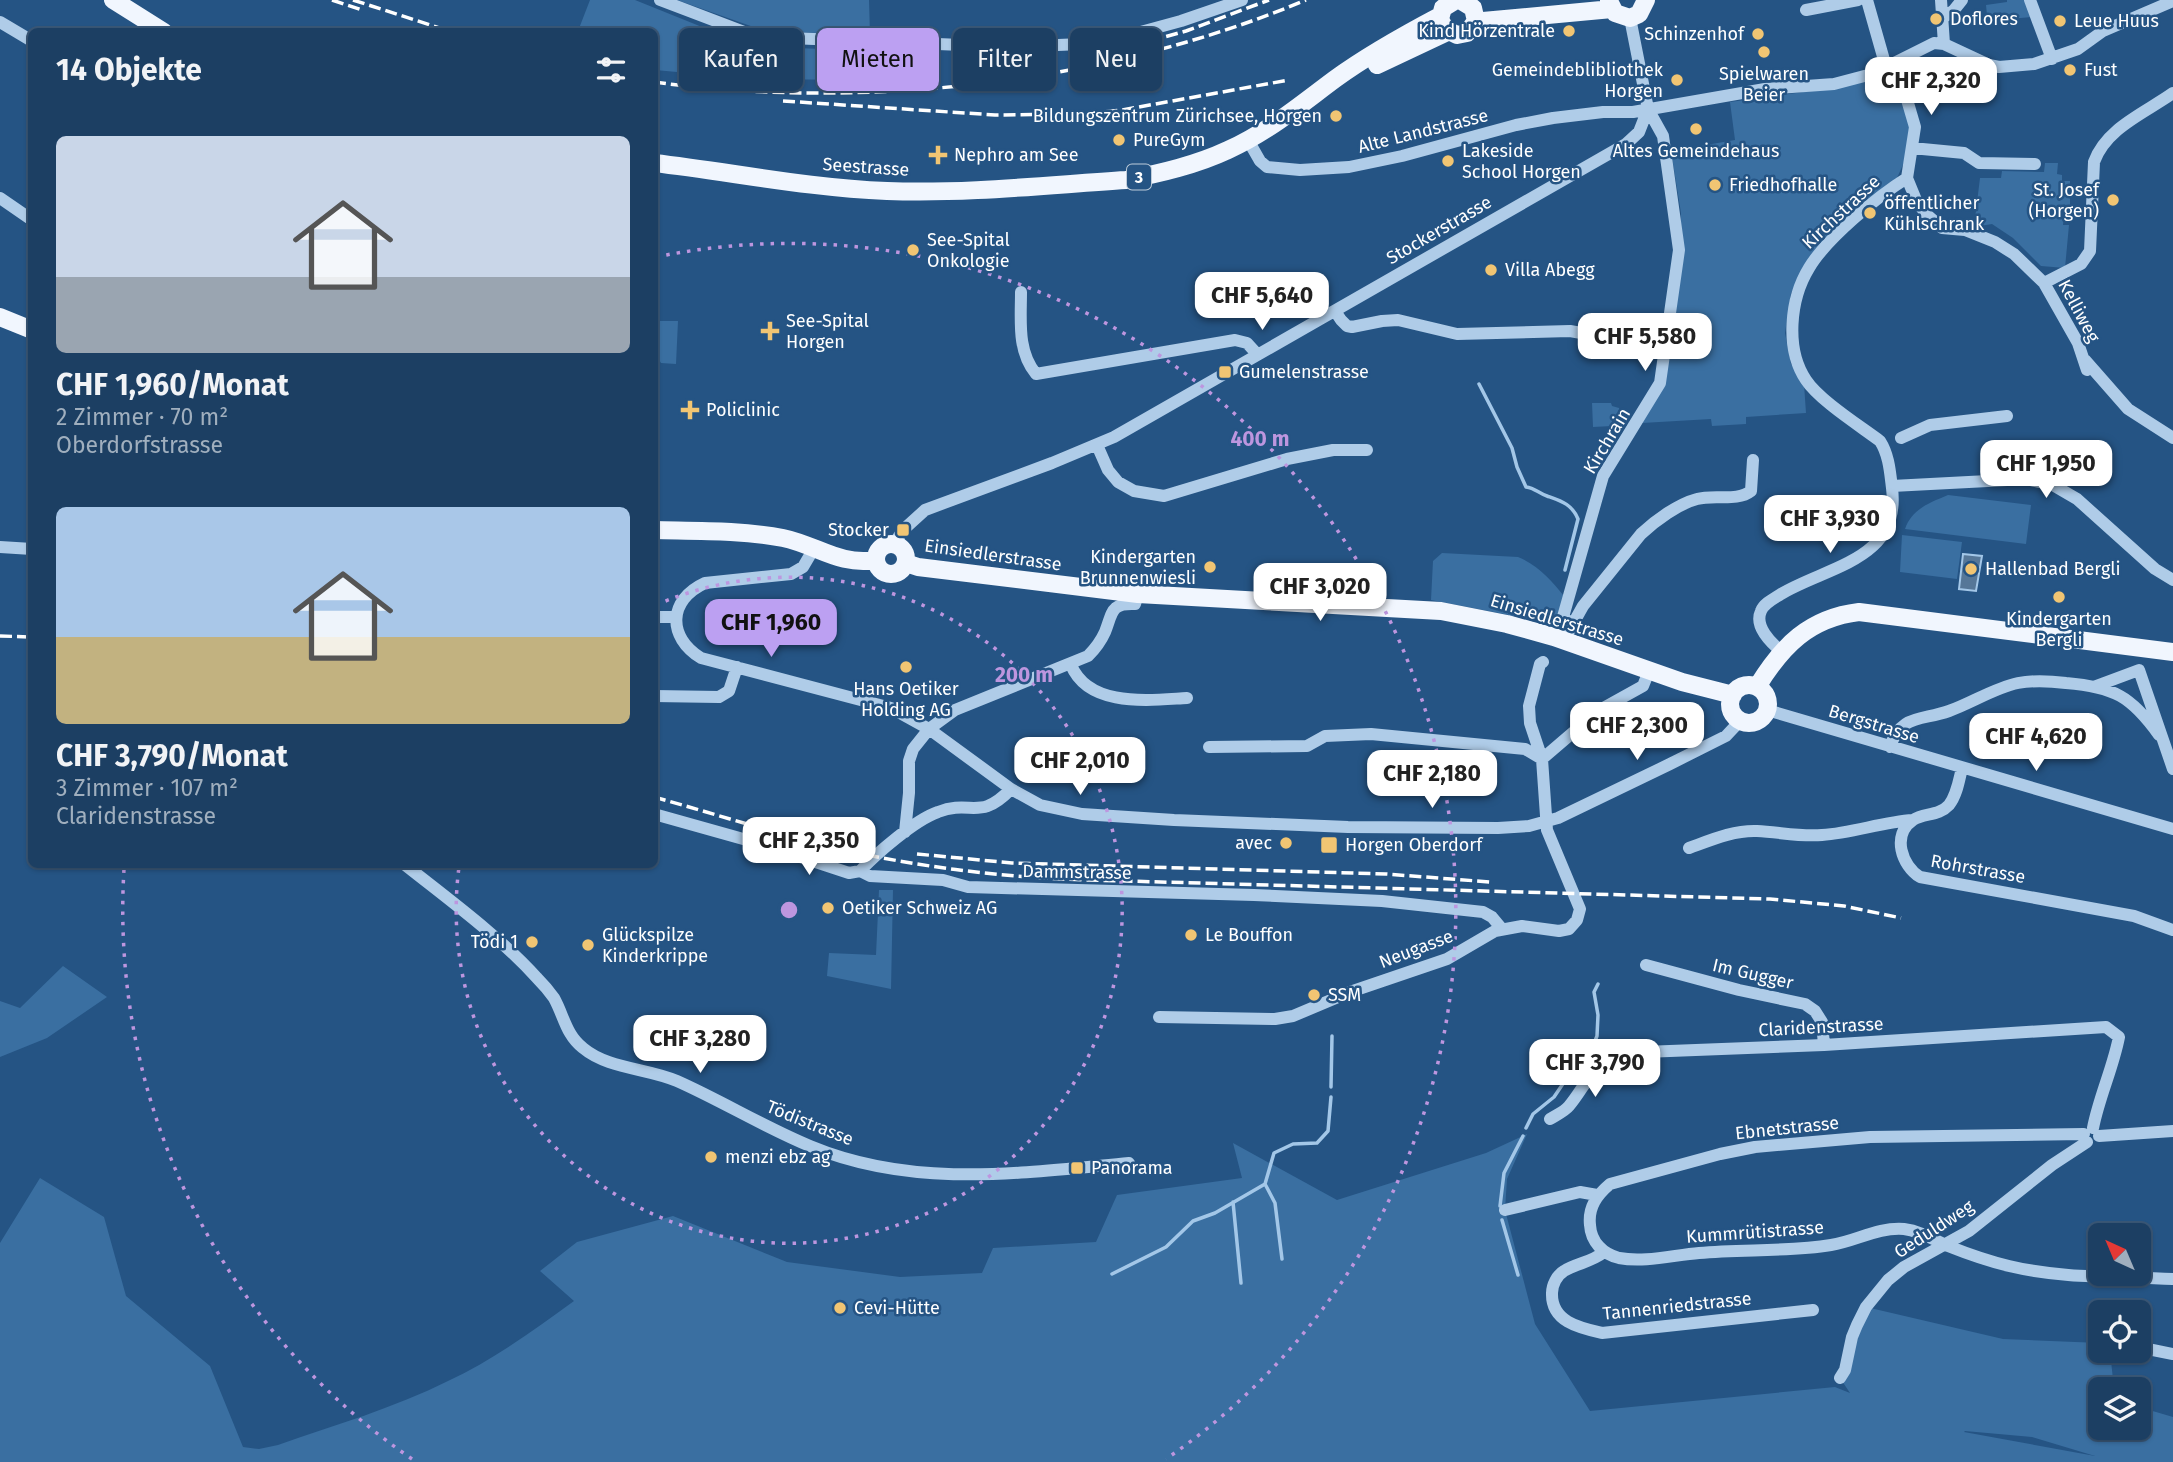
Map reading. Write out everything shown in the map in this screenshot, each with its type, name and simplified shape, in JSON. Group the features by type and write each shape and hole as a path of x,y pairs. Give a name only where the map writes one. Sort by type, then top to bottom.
{"main road":[{"path":"113,0 158,28"},
{"path":"1462,5 1462,35 1444,24 1446,4 1462,5 1502,8 1575,0"},
{"path":"1462,5 1483,21 1611,5 1619,16 1630,18 1643,10 1646,0"},
{"name":"Seestrasse","path":"658,164 854,189 951,191 1126,180 1176,169 1219,154 1248,140 1399,38 1444,24"},
{"path":"0,317 28,328"},
{"path":"658,530 758,535 786,539 813,550 857,562 876,560"},
{"path":"888,544 894,544 904,551 906,563 900,571 892,574 883,571 876,560 879,550 888,544"},
{"name":"Einsiedlerstrasse","path":"906,563 985,576 1138,594 1426,609 1569,633 1649,671 1733,695"},
{"path":"1757,687 1782,652 1802,633 1838,614 1859,612 2173,652"},
{"path":"1741,687 1757,687 1765,694 1767,710 1756,721 1741,720 1732,712 1733,695 1741,687"}],"street":[{"path":"660,0 747,33 765,37 1011,47 1082,44 1115,39 1181,21 1242,0"},
{"path":"1806,10 1860,0"},
{"name":"Kirchstrasse","path":"1782,652 1765,636 1759,614 1762,608 1792,588 1849,564 1881,538 1894,502 1886,451 1880,441 1810,384 1797,362 1793,348 1794,314 1808,269 1839,234 1907,178 1915,127 1913,115 1860,0"},
{"path":"1941,0 1944,44 1999,67 2034,64 2052,59 2078,48 2103,31 2173,1"},
{"path":"1943,18 1956,9 1962,0"},
{"path":"2030,0 2052,59"},
{"path":"1630,18 1648,109"},
{"path":"0,22 28,39"},
{"name":"Alte Landstrasse","path":"1248,140 1260,160 1273,168 1317,170 1349,167 1402,156 1529,122 1603,112 1633,112 1765,89 1834,84 1866,76 1931,44 1944,44"},
{"path":"2044,283 2081,264 2090,251 2094,162 2098,152 2119,128 2173,93"},
{"name":"Stockerstrasse","path":"894,544 903,530 925,510 1097,445 1626,144 1639,132 1648,109"},
{"name":"Kirchrain","path":"1569,633 1563,617 1603,476 1660,383 1679,250 1663,136 1648,109"},
{"path":"1912,148 1964,153 1979,163 2035,164"},
{"name":"Kelliweg","path":"1907,178 1916,200 1926,214 1942,228 1965,230 1995,242 2014,254 2044,283 2078,343 2086,365 2129,409 2173,438"},
{"path":"0,198 28,216"},
{"path":"1021,292 1021,338 1026,360 1036,374 1235,340 1247,343 1257,354"},
{"path":"1335,311 1347,326 1352,327 1398,320 1457,334 1570,331 1665,348"},
{"path":"1902,438 1930,425 2007,415"},
{"path":"1097,445 1108,470 1118,482 1135,491 1164,496 1287,459 1333,450 1367,450"},
{"path":"1569,633 1583,606 1624,553 1650,525 1693,500 1745,496 1751,491 1753,460"},
{"path":"1892,486 2026,479 2053,485 2077,499 2155,569 2173,580"},
{"path":"0,547 28,550"},
{"path":"813,550 803,567 791,573 705,583 685,596 676,617 683,643 701,658 891,708 929,729 1011,789 1040,805 1061,811 1174,820 1348,827 1529,826 1570,813 1727,736 1741,720"},
{"path":"902,835 909,761 913,749 929,729 955,710 1088,656 1096,648 1115,607 1136,604 1138,594"},
{"path":"658,617 676,617"},
{"path":"1543,662 1540,664 1529,706 1530,723 1542,759 1546,822"},
{"path":"1071,665 1083,682 1107,695 1123,699 1187,698"},
{"path":"658,696 719,697 729,691 737,667"},
{"path":"2096,686 2139,670 2159,735"},
{"path":"1542,759 1598,711 1643,686 1649,671"},
{"path":"1890,747 1894,734 1902,724 1909,721 1951,710 2017,683 2048,681 2096,686 2134,704 2167,748 2173,769"},
{"name":"Bergstrasse","path":"1767,710 2173,829"},
{"path":"1209,747 1307,746 1325,736 1371,734 1525,749 1542,759"},
{"path":"1689,848 1738,832 1822,835 1913,820 1946,808 1955,793 1962,768"},
{"path":"860,871 870,860 934,813 953,807 985,809 998,802 1011,789"},
{"name":"Dammstrasse","path":"658,815 761,844 849,873 860,871 870,876 943,880 968,887 1090,889 1382,901 1483,912 1492,917 1502,929"},
{"name":"Rohrstrasse","path":"1913,820 1903,836 1901,849 1903,860 1910,871 1920,877 2121,913 2173,930"},
{"name":"Neugasse","path":"1159,1017 1275,1019 1293,1016 1350,992 1447,958 1468,948 1482,937 1502,929 1522,926 1559,931 1569,929 1577,920 1578,904 1546,822"},
{"name":"Tödistrasse","path":"409,868 482,928 538,979 554,999 567,1030 582,1048 599,1058 677,1081 812,1147 864,1163 945,1174 1027,1174 1129,1163"},
{"name":"Im Gugger","path":"1646,965 1739,990 1805,1004 1815,1011 1822,1022 1825,1045"},
{"name":"Claridenstrasse","path":"1550,1119 1567,1109 1598,1065 1607,1057 1618,1053 1825,1045 2106,1027 2119,1037 2115,1058 2096,1109 2091,1135"},
{"name":"Ebnetstrasse","path":"1504,1210 1580,1192 1597,1195 1610,1184 1755,1147 1870,1137 2091,1135 2173,1131"},
{"name":"Geduldweg","path":"1840,1378 1852,1337 1875,1294 1904,1267 1969,1231 2091,1135"},
{"path":"1597,1195 1591,1208 1589,1224 1593,1239 1604,1252"},
{"name":"Kummrütistrasse","path":"1604,1252 1619,1258 1633,1259 1810,1248 1849,1241 1879,1230 1894,1229 1920,1233 1981,1259 2039,1272 2092,1277 2173,1279"},
{"name":"Tannenriedstrasse","path":"1604,1252 1591,1261 1562,1272 1551,1290 1556,1312 1562,1318 1576,1326 1602,1334 1813,1310"},
{"path":"2151,1350 2173,1354"}],"shaded area":[{"path":"590,0 635,0 706,28 679,28 679,72 658,70 658,28 579,28"},
{"path":"677,0 869,0 870,28 817,28 817,33 803,32 803,28 756,28"},
{"path":"2007,0 2026,0 2032,17 2009,19 1987,15 1986,5"},
{"path":"803,48 817,49 817,80 803,79"},
{"path":"1881,77 1878,85 1888,89 1892,81 1901,90 1910,108 1910,149 1897,178 1814,254 1791,293 1785,333 1791,364 1804,384 1806,413 1746,417 1746,424 1712,426 1711,419 1642,423 1664,383 1680,258 1681,213 1671,151 1735,140 1730,102 1832,88"},
{"path":"2045,163 2058,163 2057,174 2062,175 2062,181 2070,181 2070,215 2064,215 2063,225 2069,225 2065,268 2041,266 2013,238 1992,224 1974,227 1980,178 2001,178 2002,171 2044,172"},
{"path":"660,321 678,321 676,364 661,363 658,358"},
{"path":"1592,403 1611,403 1619,408 1621,415 1618,420 1612,420 1612,426 1593,427"},
{"path":"1948,495 2031,505 2026,544 1905,529 1917,512"},
{"path":"1902,535 1962,542 1957,579 1900,572"},
{"path":"1442,553 1518,557 1532,564 1544,573 1564,596 1557,619 1552,626 1541,621 1431,600 1433,561"},
{"name":"Hallenbad Bergli","path":"1963,554 1982,556 1976,591 1959,589"},
{"path":"879,890 893,890 891,989 827,976 829,953 876,955"},
{"path":"63,966 107,997 47,1038 0,1057 0,1001 20,1008"},
{"path":"1527,1134 1507,1179 1505,1210 1535,1324 1590,1411 1835,1387 1850,1393 1840,1378 1866,1307 2003,1339 2088,1343 2088,1363 2111,1363 2113,1377 2088,1377 2088,1440 2151,1440 2151,1411 2173,1417 2173,1462 0,1462 0,1243 40,1178 104,1217 126,1296 210,1366 243,1447 259,1449 386,1408 428,1391 481,1364 574,1301 540,1271 577,1242 673,1216 787,1262 900,1277 982,1273 993,1248 1096,1242 1117,1195 1242,1178 1233,1143 1337,1200 1486,1153","holes":["1964,1432 2032,1437 2095,1456"]}],"waterway":[{"path":"1479,384 1512,448 1526,487 1566,504 1578,519 1565,570"},
{"path":"1526,1128 1533,1114 1554,1097 1577,1063 1591,1051 1597,1036 1598,1015 1594,992 1598,984"},
{"path":"1331,1087 1332,1036"},
{"path":"1112,1274 1166,1247 1193,1221 1215,1213 1265,1184 1274,1153 1293,1144 1317,1143 1328,1131 1331,1097"},
{"path":"1500,1206 1504,1173 1523,1136"},
{"path":"1265,1184 1275,1203 1282,1259"},
{"path":"1233,1202 1241,1283"},
{"path":"1502,1220 1518,1275"}],"railway":[{"path":"332,0 362,10"},
{"path":"353,0 440,28"},
{"path":"1162,38 1269,0"},
{"path":"658,82 735,90 818,93 902,91 986,83 1069,70 1151,52 1230,29 1306,0"},
{"path":"783,101 995,115 1081,114 1122,110 1289,80"},
{"path":"0,636 28,637"},
{"path":"658,798 844,850 926,865 1007,875 1090,880 1770,899 1844,906 1901,918"},
{"path":"917,854 1012,863 1386,874 1490,882"}],"place":[{"name":"Doflores","path":"1936,19"},
{"name":"Leue Huus","path":"2060,21"},
{"name":"Kind Hörzentrale","path":"1569,31"},
{"name":"Schinzenhof","path":"1758,34"},
{"name":"Spielwaren Beier","path":"1764,52"},
{"name":"Fust","path":"2070,70"},
{"name":"Gemeindeblibliothek Horgen","path":"1677,80"},
{"name":"Bildungszentrum Zürichsee, Horgen","path":"1336,116"},
{"name":"Altes Gemeindehaus","path":"1696,129"},
{"name":"PureGym","path":"1119,140"},
{"name":"Nephro am See","path":"938,155"},
{"name":"Lakeside School Horgen","path":"1448,161"},
{"name":"Friedhofhalle","path":"1715,185"},
{"name":"St. Josef (Horgen)","path":"2113,200"},
{"name":"öffentlicher Kühlschrank","path":"1870,213"},
{"name":"See-Spital Onkologie","path":"913,250"},
{"name":"Villa Abegg","path":"1491,270"},
{"name":"See-Spital Horgen","path":"770,331"},
{"name":"Gumelenstrasse","path":"1225,372"},
{"name":"Policlinic","path":"690,410"},
{"name":"Stocker","path":"903,530"},
{"name":"Kindergarten Brunnenwiesli","path":"1210,567"},
{"name":"Hallenbad Bergli","path":"1971,569"},
{"name":"Kindergarten Bergli","path":"2059,597"},
{"name":"Hans Oetiker Holding AG","path":"906,667"},
{"name":"avec","path":"1286,843"},
{"name":"Horgen Oberdorf","path":"1329,845"},
{"name":"Oetiker Schweiz AG","path":"828,908"},
{"name":"Le Bouffon","path":"1191,935"},
{"name":"Tödi 1","path":"532,942"},
{"name":"Glückspilze Kinderkrippe","path":"588,945"},
{"name":"SSM","path":"1314,995"},
{"name":"menzi ebz ag","path":"711,1157"},
{"name":"Panorama","path":"1077,1168"},
{"name":"Cevi-Hütte","path":"840,1308"}]}
